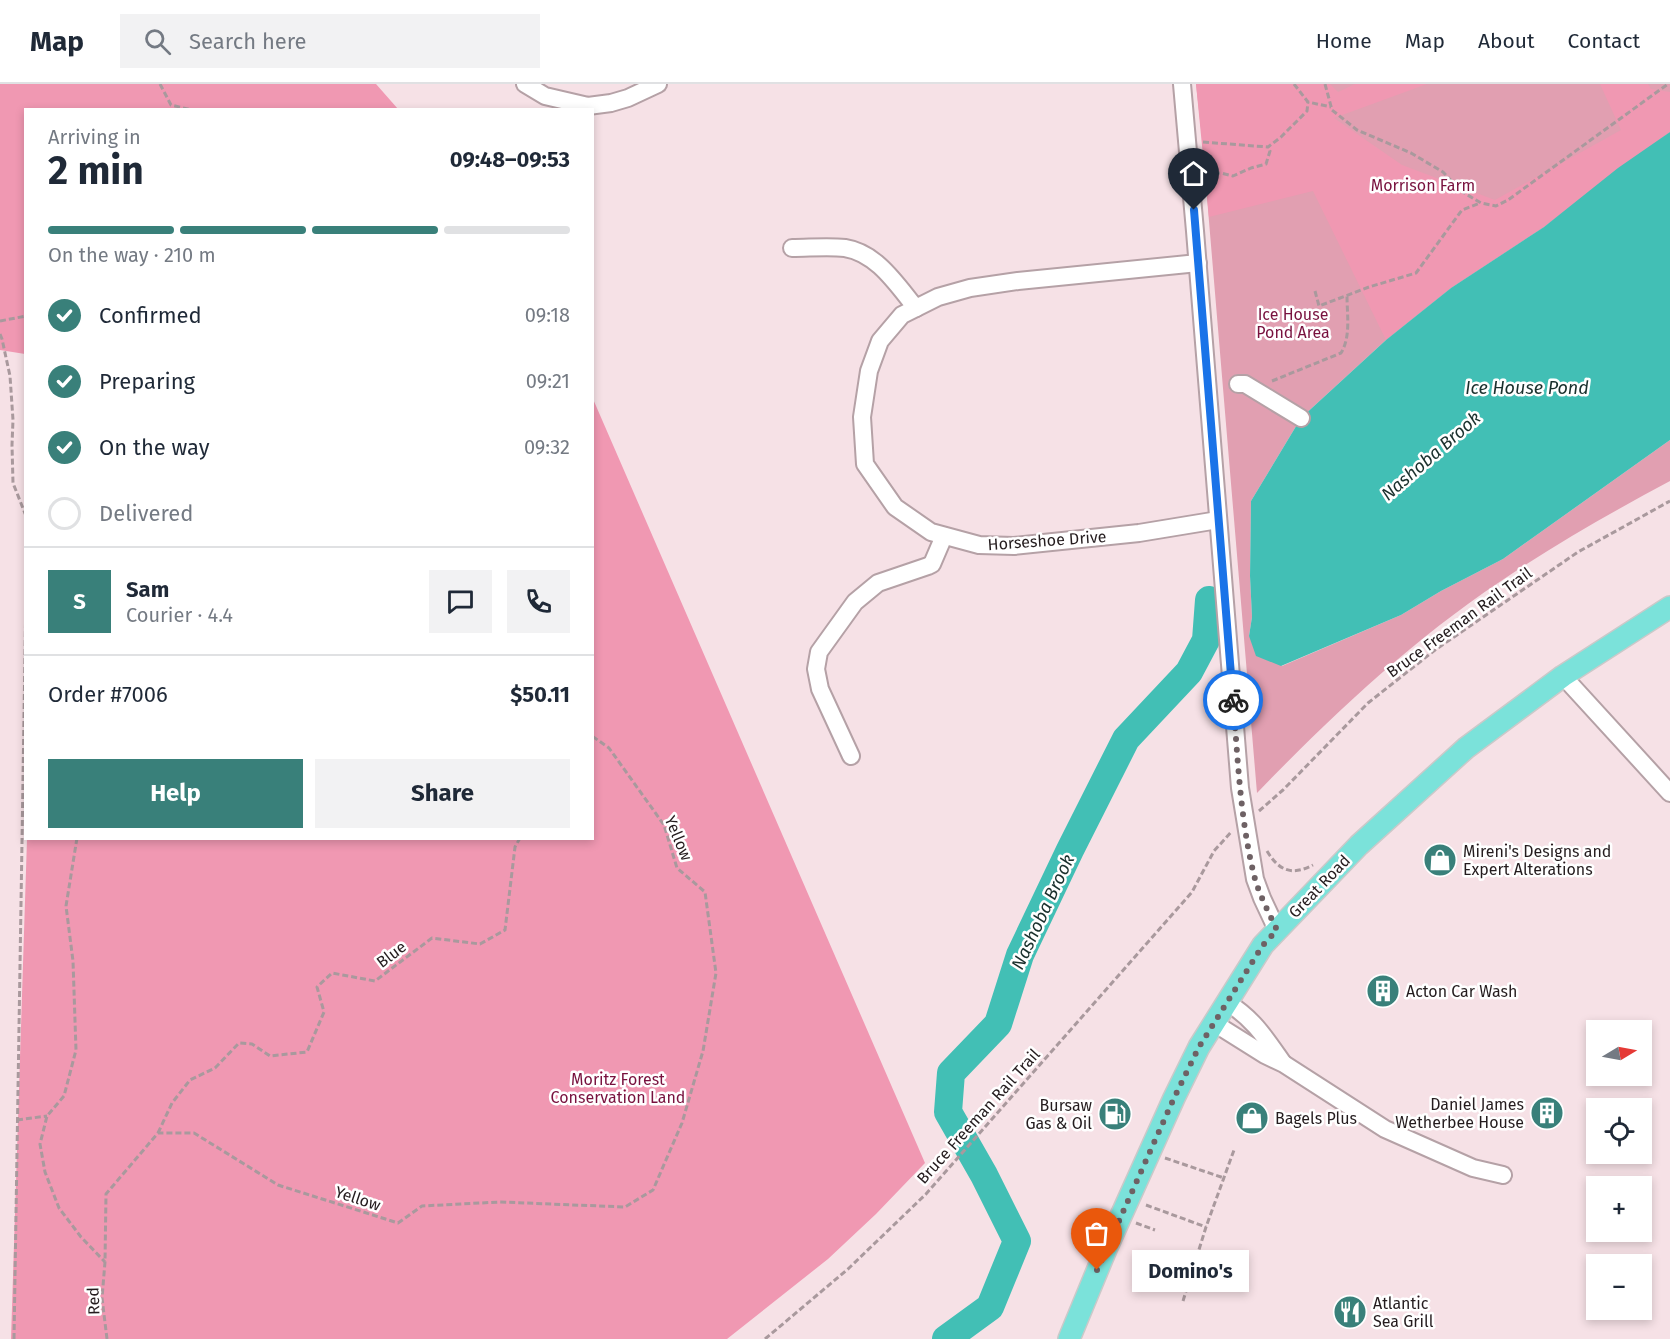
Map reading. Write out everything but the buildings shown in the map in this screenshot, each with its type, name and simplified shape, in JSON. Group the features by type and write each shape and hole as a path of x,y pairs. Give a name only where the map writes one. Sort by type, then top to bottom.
{"main road":[{"name":"Great Road","path":"1069,1339 1107,1247 1199,1047 1263,945 1359,845 1466,748 1563,676 1670,607"}],"street":[{"path":"525,84 545,96 588,106 628,98 658,84"},
{"path":"1182,84 1239,776 1255,879 1277,930"},
{"path":"792,248 846,248 864,255 881,266 916,308"},
{"name":"Horseshoe Drive","path":"1198,263 970,288 938,297 902,315 880,341 869,371 862,417 865,464 895,507 931,532 980,545 1014,546 1139,533 1218,520"},
{"path":"1245,386 1301,418"},
{"path":"851,756 820,689 816,669 819,652 855,602 878,583 932,564 944,536"},
{"path":"1563,676 1670,793"},
{"path":"1228,1003 1240,1010 1262,1031 1284,1064"},
{"path":"1214,1023 1264,1055 1284,1064 1385,1129 1473,1168 1503,1175"}],"path":[{"path":"160,84 171,105 184,108"},
{"path":"1294,84 1308,102 1317,106 1331,107"},
{"path":"1324,84 1332,110 1357,130 1411,153 1443,172 1461,191 1481,203 1496,206 1508,200 1668,84"},
{"path":"1197,142 1268,147 1307,111 1308,102"},
{"path":"1200,175 1213,173 1233,176 1266,164 1270,151 1268,147"},
{"path":"1315,291 1319,306 1368,287 1416,273 1462,210 1481,203"},
{"path":"1245,386 1341,353 1346,346 1347,296"},
{"path":"0,321 24,316"},
{"path":"0,334 10,376 13,483 24,511"},
{"name":"Bruce Freeman Rail Trail","path":"1283,790 1368,703 1435,650 1578,552 1670,501"},
{"path":"14,1339 24,733"},
{"name":"Yellow","path":"158,1133 194,1133 278,1185 398,1223 422,1206 500,1202 625,1207 653,1190 682,1123 703,1051 716,973 705,892 677,868 664,825 609,748 594,737"},
{"path":"77,840 66,906 73,961 76,1050 64,1096 47,1116 40,1144 45,1172 59,1208 81,1237 105,1262"},
{"name":"Blue","path":"158,1133 172,1103 190,1080 216,1068 239,1043 252,1044 270,1056 307,1052 324,1012 317,987 332,973 375,981 432,938 480,944 505,930 515,847 519,840"},
{"path":"1264,844 1275,862 1287,870 1301,871 1316,864"},
{"name":"Bruce Freeman Rail Trail","path":"765,1339 848,1269 926,1194 1192,892"},
{"path":"17,1119 47,1116"},
{"path":"105,1262 106,1194 158,1133"},
{"path":"1183,1301 1206,1227 1234,1150"},
{"path":"1164,1158 1224,1178"},
{"path":"1144,1204 1206,1227"},
{"path":"1136,1223 1155,1230"},
{"name":"Red","path":"105,1262 102,1298 106,1339"}],"green space":[{"path":"0,84 376,84 397,108 24,108 24,354 0,350"},
{"name":"Ice House Pond Area","path":"1196,84 1670,84 1670,132 1544,227 1451,288 1386,340 1301,418 1251,501 1252,617 1249,636 1282,666 1401,615 1503,559 1670,440 1670,481 1554,547 1446,620 1348,703 1257,793 1202,138"},
{"name":"Morrison Farm","path":"1196,84 1330,84 1338,92 1355,84 1427,84 1334,118 1402,165 1495,200 1621,130 1600,84 1648,84 1651,89 1670,92 1670,132 1618,168 1544,227 1451,288 1386,340 1313,191 1209,217"},
{"name":"Moritz Forest Conservation Land","path":"594,401 925,1163 828,1259 727,1339 11,1339 27,840 594,840"}],"water":[{"name":"Ice House Pond","path":"1670,132 1670,440 1503,559 1401,615 1281,666 1256,656 1249,636 1252,617 1251,501 1301,418 1386,340 1451,288 1544,227 1618,168"}],"waterway":[{"name":"Nashoba Brook","path":"946,1339 990,1307 1017,1241 984,1175 948,1112 951,1073 998,1024 1020,955 1126,739 1189,672 1206,640 1209,600"}],"way so far":[{"path":"1097,1270 1199,1047 1263,945 1277,930 1255,879 1240,788 1233,700"}],"place":[{"name":"Mireni's Designs and Expert Alterations","path":"1440,860"},
{"name":"Acton Car Wash","path":"1383,991"},
{"name":"Daniel James Wetherbee House","path":"1547,1113"},
{"name":"Bursaw Gas & Oil","path":"1115,1114"},
{"name":"Bagels Plus","path":"1252,1118"},
{"name":"Domino's","path":"1097,1270"},
{"name":"Atlantic Sea Grill","path":"1350,1312"}],"route":[{"path":"1194,210 1233,700"}]}
